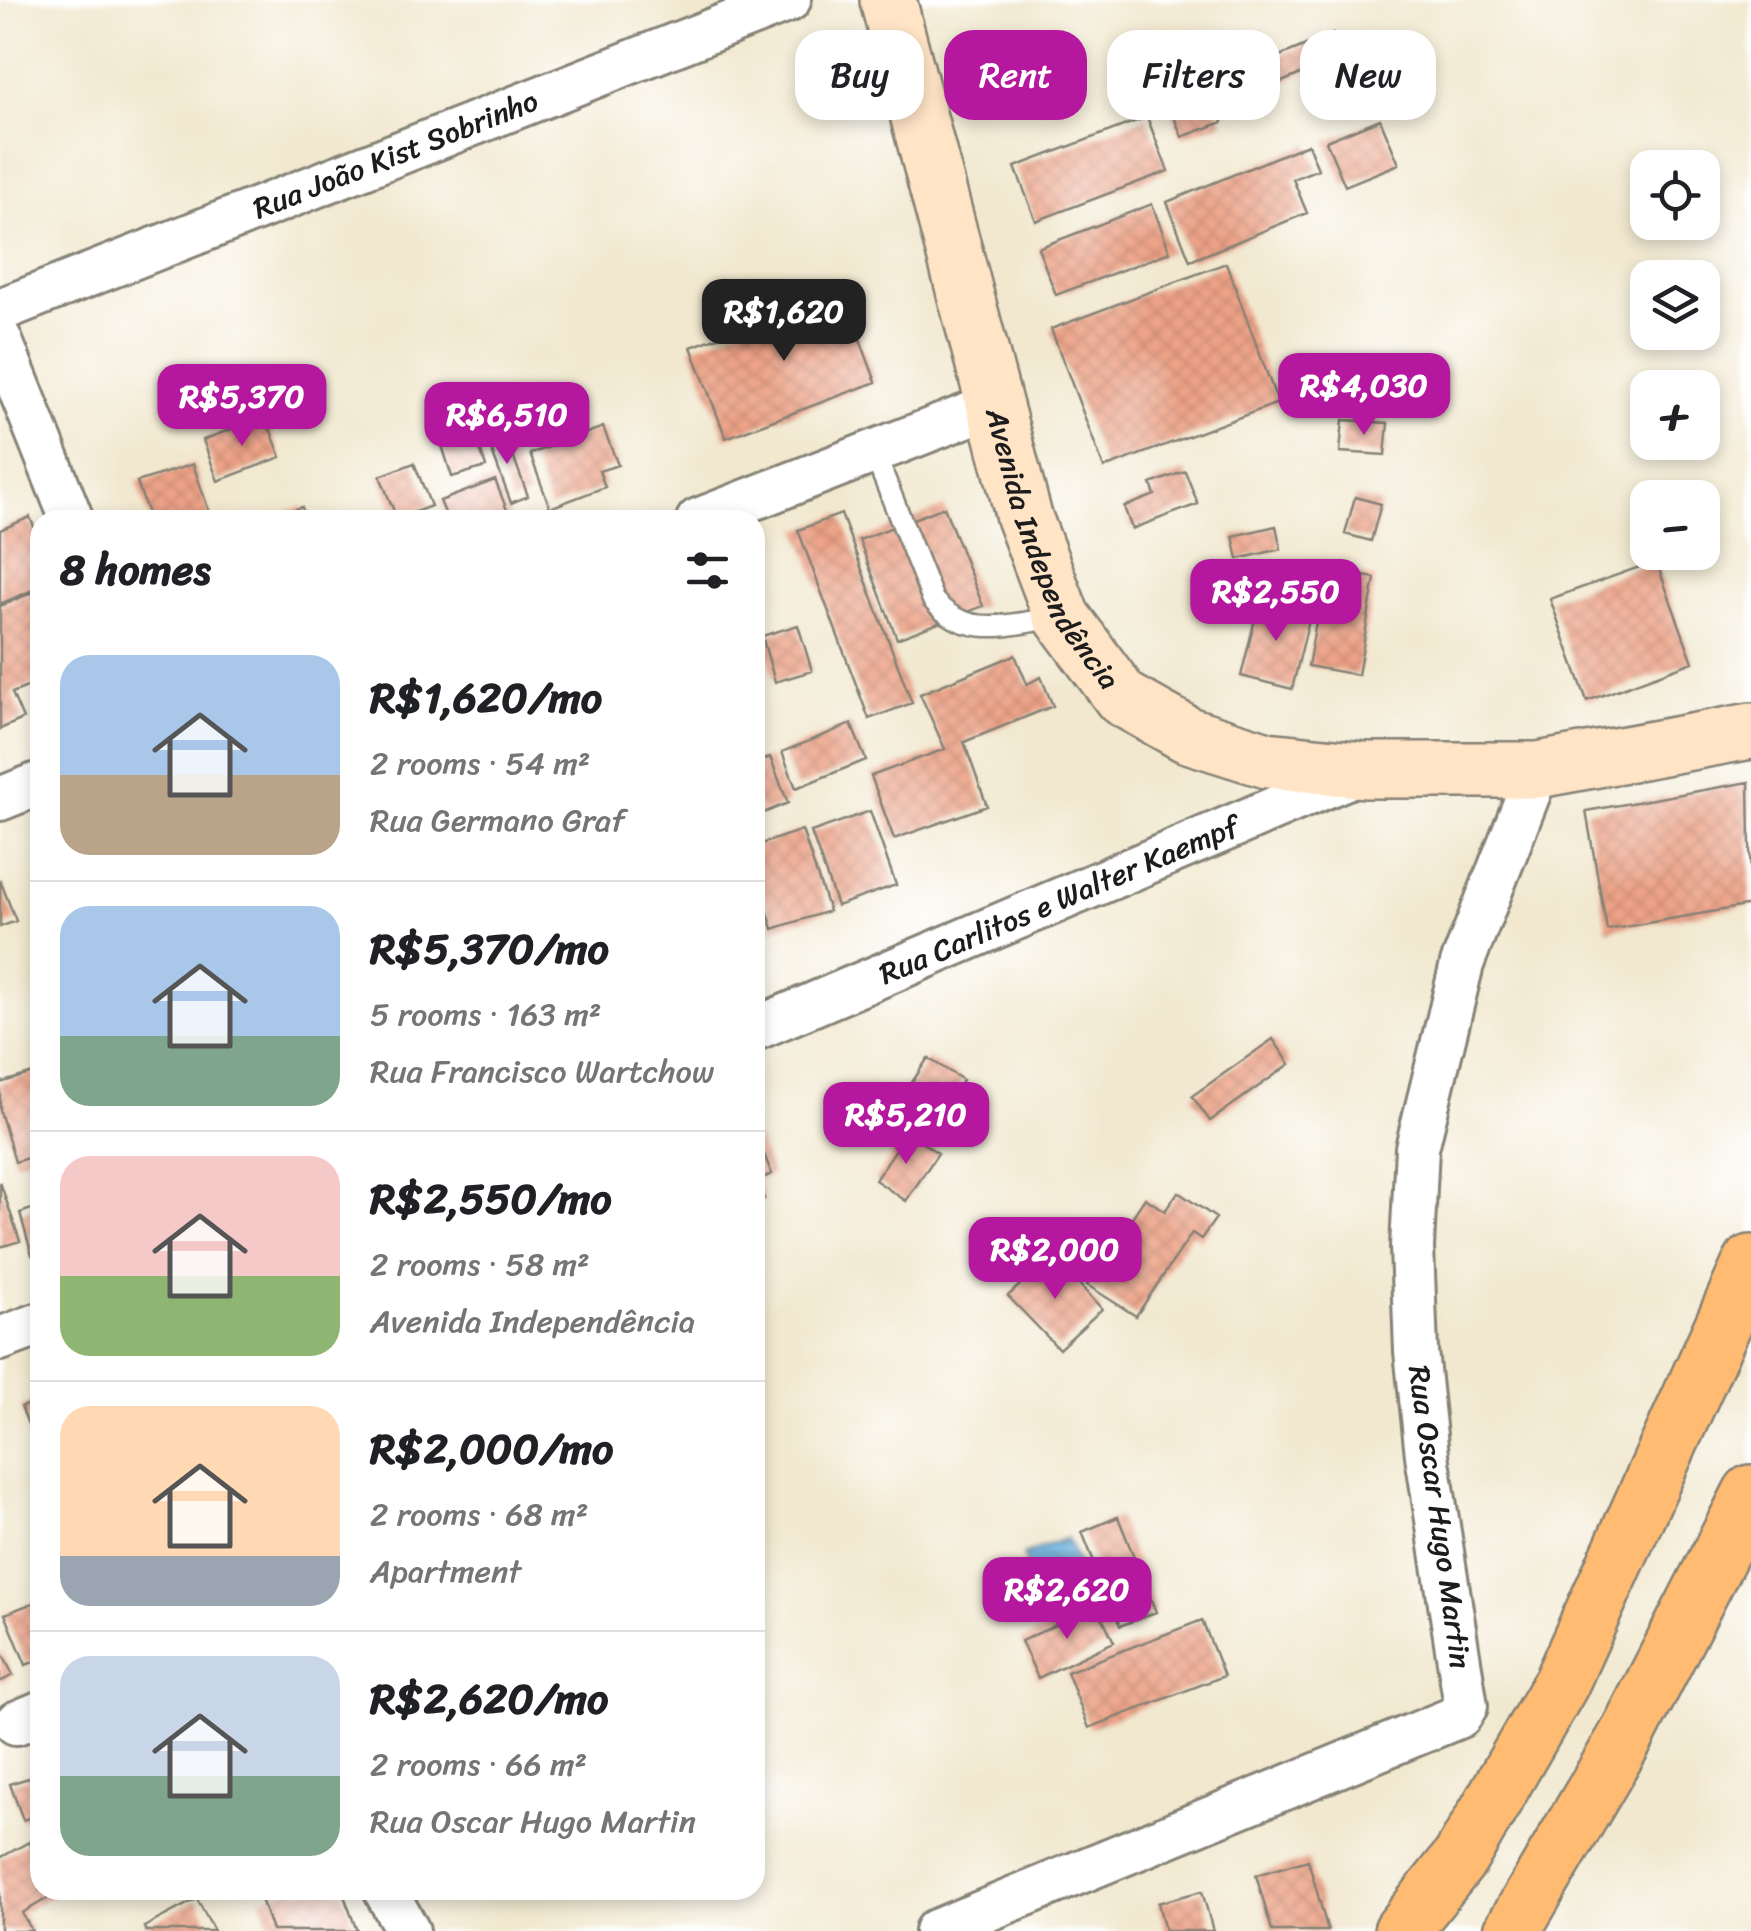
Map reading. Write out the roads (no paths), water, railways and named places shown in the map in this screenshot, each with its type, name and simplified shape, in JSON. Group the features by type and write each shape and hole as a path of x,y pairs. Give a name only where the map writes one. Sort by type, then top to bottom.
{"main road":[{"name":"Avenida Independência","path":"888,0 1024,516 1062,617 1122,698 1188,735 1268,760 1364,770 1538,770 1751,730"},
{"path":"1402,1931 1461,1857 1561,1683 1751,1263"},
{"path":"1512,1931 1617,1754 1751,1493"},
{"path":"1547,1931 1652,1752 1751,1561"}],"street":[{"name":"Rua João Kist Sobrinho","path":"0,310 789,0"},
{"path":"0,339 68,510"},
{"path":"723,510 994,405"},
{"name":"Rua Carlitos e Walter Kaempf","path":"765,1024 1364,770"},
{"name":"Rua Oscar Hugo Martin","path":"936,1931 1460,1716 1466,1706 1427,1455 1416,1351 1412,1247 1417,1148 1462,964 1538,770"},
{"path":"0,799 30,787"},
{"path":"0,1340 30,1328"},
{"path":"391,1900 408,1931"}],"lane":[{"path":"873,450 933,600 949,618 982,627 1062,617"}],"water":[{"path":"1067,1538 1083,1578 1040,1596 1023,1555"}]}
